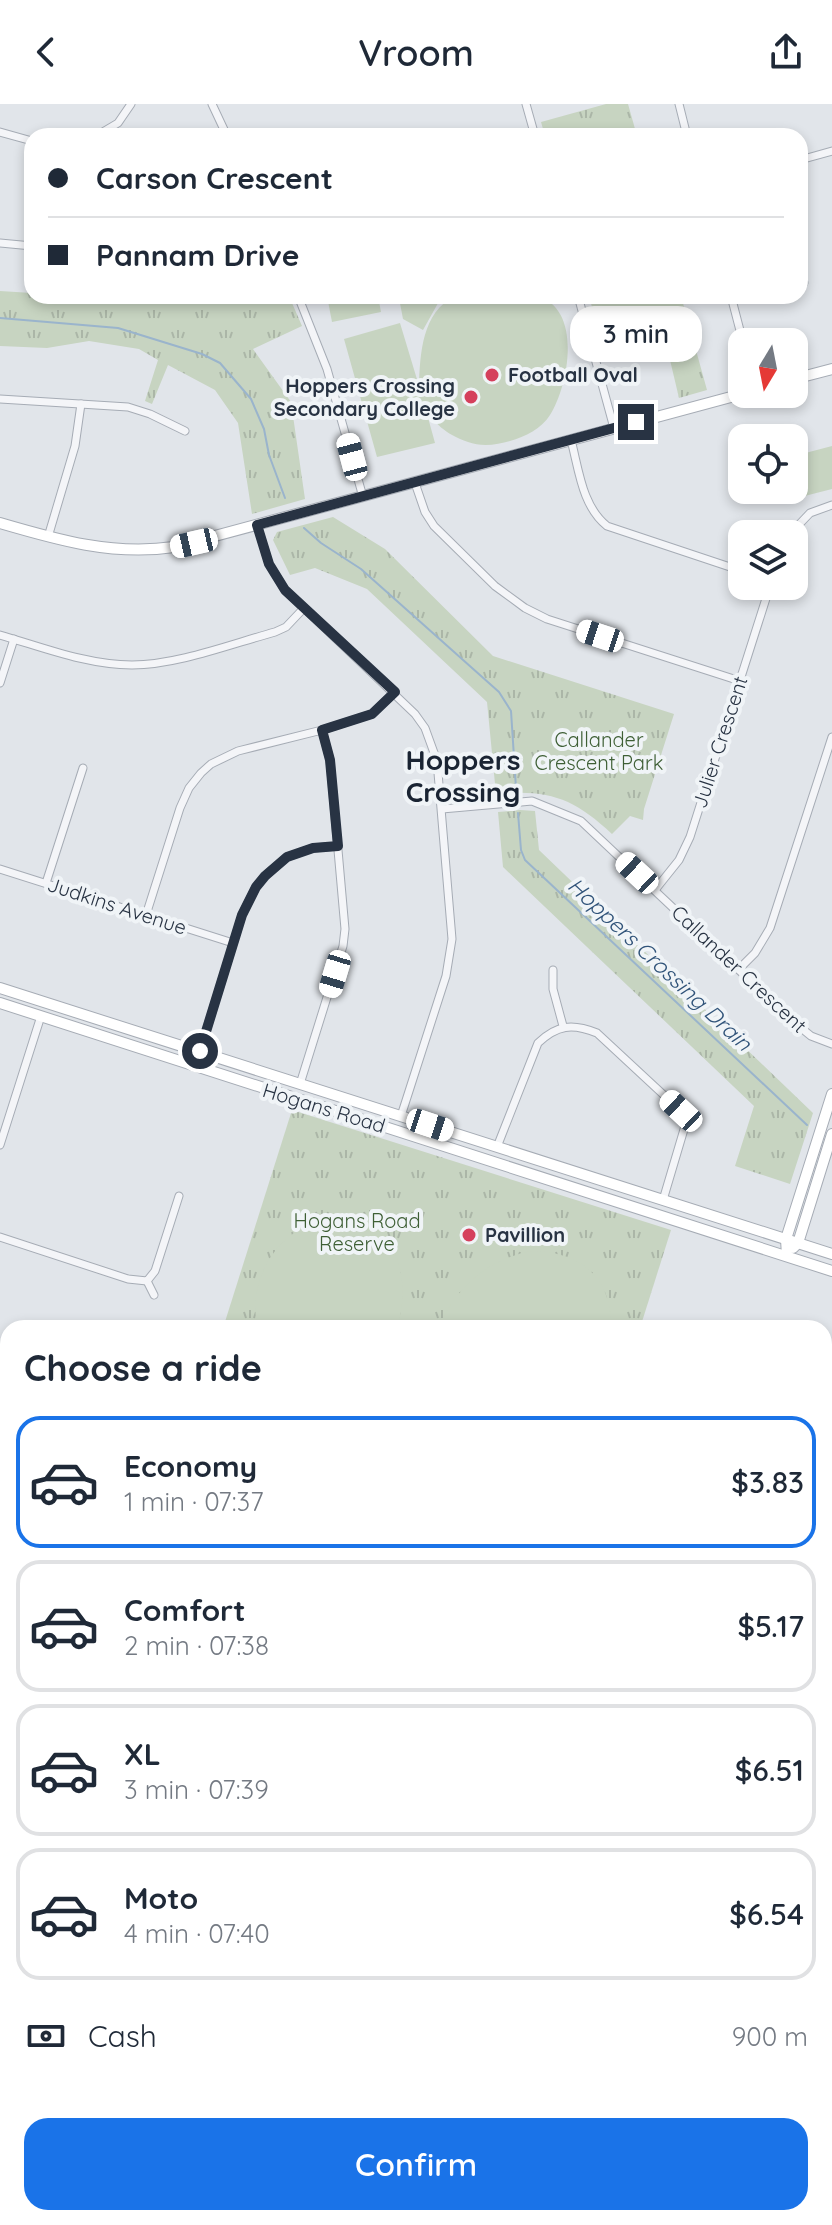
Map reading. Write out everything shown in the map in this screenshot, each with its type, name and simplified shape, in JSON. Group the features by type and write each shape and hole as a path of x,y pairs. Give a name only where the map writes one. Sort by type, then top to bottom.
{"street":[{"path":"110,128 118,123 131,104"},
{"path":"212,104 223,128"},
{"path":"526,104 533,128"},
{"path":"679,104 685,128"},
{"path":"0,132 24,139"},
{"path":"808,158 832,151"},
{"path":"0,243 24,245"},
{"path":"301,304 327,369 363,497"},
{"path":"580,304 614,428"},
{"path":"733,304 739,328"},
{"path":"808,375 832,369"},
{"path":"0,523 87,547 121,551 153,550 194,543 728,398"},
{"path":"0,399 113,405 142,410 185,431"},
{"path":"48,537 75,446 81,404"},
{"path":"571,440 589,505 597,518 607,526 728,566"},
{"path":"415,483 425,512 434,526 495,586 525,608 547,619 740,681"},
{"path":"803,520 810,513 832,505"},
{"path":"257,525 269,564 285,590 395,692 415,714 433,745 452,919 450,957 396,1130"},
{"name":"Julier Crescent","path":"655,890 679,860 690,837 766,600"},
{"path":"0,635 94,662 134,665 179,658 275,632 286,627 304,608"},
{"path":"0,683 14,639"},
{"path":"146,915 180,808 189,788 211,764 238,751 372,714 395,692"},
{"path":"300,1084 343,946 345,929 330,760 322,730"},
{"path":"739,969 755,953 770,928 832,737"},
{"path":"46,883 83,768"},
{"name":"Callander Crescent","path":"442,809 532,801 581,821 795,1023 811,1036 832,1044"},
{"path":"200,1051 248,900 265,876 287,857 300,851 338,846"},
{"name":"Judkins Avenue","path":"0,869 233,943"},
{"path":"553,970 553,989 563,1026"},
{"name":"Hogans Road","path":"0,988 832,1254"},
{"path":"0,1145 45,1002"},
{"name":"Hogans Road","path":"0,1003 832,1271"},
{"path":"497,1147 538,1043 563,1026 580,1026 597,1033 681,1111 685,1126 663,1200"},
{"path":"324,1091 325,1109"},
{"path":"787,1256 786,1239 832,1094"},
{"path":"787,1256 798,1243 832,1134"},
{"path":"147,1281 155,1271 179,1196"},
{"path":"0,1237 128,1279 147,1281"},
{"path":"147,1281 154,1295"}],"green space":[{"path":"606,104 628,104 635,128 543,128 541,122"},
{"path":"0,291 24,292 24,304 292,304 302,326 253,349 291,402 305,499 252,514 238,423 215,390 168,365 152,404 145,401 158,360 139,349 89,341 47,348 0,346"},
{"path":"329,304 380,304 381,312 332,322"},
{"path":"400,304 438,304 423,330 403,319"},
{"name":"Football Oval","path":"443,304 552,304 561,315 568,348 557,402 547,420 533,431 505,442 484,445 473,444 447,432 432,417 424,403 435,443 377,457 344,339 400,323 419,386 422,348 429,323"},
{"path":"591,304 683,304 707,390 679,398 670,360 659,359 652,354 666,348 670,357 667,347 662,341 644,338 603,348"},
{"path":"832,446 832,489 808,495 808,452"},
{"name":"Callander Crescent Park","path":"333,517 385,549 493,656 674,714 643,820 630,816 612,834 585,812 559,799 531,793 496,794 487,702 367,589 315,568 290,575 273,540 277,532"},
{"path":"535,811 539,850 813,1113 790,1184 735,1166 754,1106 503,867 498,812"},
{"name":"Hogans Road Reserve","path":"292,1110 671,1230 643,1320 226,1320"},
{"path":"331,1215 356,1217 384,1234 399,1263 402,1280 399,1320 256,1320 257,1289 271,1256 282,1243 313,1222"},
{"path":"532,1251 550,1253 579,1262 599,1281 606,1295 611,1320 442,1320 454,1300 475,1277 516,1255"}],"waterway":[{"path":"679,314 686,312"},
{"path":"622,320 643,315 677,314"},
{"name":"Hoppers Crossing Drain","path":"0,318 118,328 202,354 220,363 251,399 264,429 269,455 285,498"},
{"name":"Hoppers Crossing Drain","path":"304,528 361,569 499,692 511,711 516,788"},
{"name":"Hoppers Crossing Drain","path":"518,813 521,850 525,860 807,1125"}],"place":[{"name":"Football Oval","path":"492,375"},
{"name":"Hoppers Crossing Secondary College","path":"471,397"},
{"name":"Pavillion","path":"469,1235"}],"district":[{"name":"Hoppers Crossing","path":"463,776"}],"route":[{"path":"200,1051 242,915 256,887 287,857 313,848 338,846 330,760 322,730 372,714 395,692 285,590 269,564 257,525 636,422"}]}
